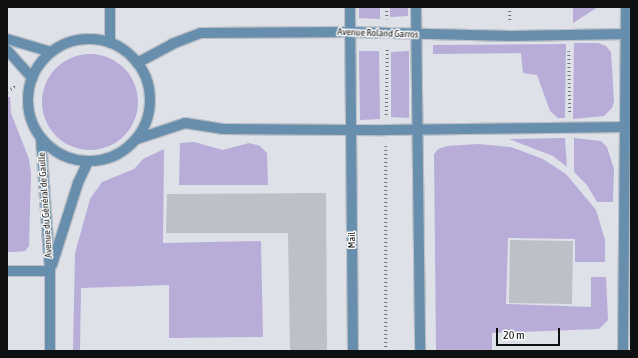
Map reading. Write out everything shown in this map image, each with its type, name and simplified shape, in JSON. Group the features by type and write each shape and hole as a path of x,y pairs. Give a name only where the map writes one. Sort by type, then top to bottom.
{"street":[{"path":"110,7 110,43"},
{"name":"Mail","path":"350,7 353,351"},
{"path":"416,7 420,351"},
{"path":"623,351 626,7"},
{"name":"Avenue Roland Garros","path":"137,62 172,44 201,33 350,32 387,34 626,34"},
{"path":"7,39 51,52"},
{"path":"79,39 110,43 125,51 137,62 145,77 150,98 145,125 137,139 120,153 99,161 88,162 62,156 41,139 29,116 28,90 32,78 39,64 51,52 64,44 79,39"},
{"path":"7,50 32,78"},
{"path":"137,139 185,123 222,129 386,130 626,127"},
{"name":"Avenue du Général de Gaulle","path":"41,139 50,271 50,351"},
{"name":"Avenue du Général de Gaulle","path":"50,271 78,183 88,162"},
{"path":"7,271 50,271"}],"path":[{"path":"386,351 387,34"},
{"path":"569,35 570,128"}],"shaded area":[{"path":"359,7 380,7 380,19 359,18"},
{"path":"390,7 408,7 408,16 390,17"},
{"path":"573,7 598,7 573,23"},
{"path":"574,43 598,43 606,46 611,52 614,101 612,108 604,116 573,119"},
{"path":"566,44 565,118 558,118 550,111 537,75 523,73 521,53 433,54 433,45"},
{"path":"359,51 379,51 380,119 360,120"},
{"path":"409,51 409,118 391,117 391,52"},
{"path":"81,54 99,54 109,57 117,62 130,75 135,83 138,93 138,111 135,121 124,136 117,142 109,147 99,150 81,150 71,147 63,142 50,129 45,121 42,111 42,93 45,83 50,75 63,62 71,57"},
{"path":"7,97 10,97 11,113 29,159 31,173 29,246 25,251 15,252 7,252"},
{"path":"565,138 567,167 553,156 509,139"},
{"path":"574,138 601,141 607,147 614,169 613,202 597,202 587,185 574,172"},
{"path":"194,142 223,150 249,143 260,146 267,153 268,185 179,185 180,143"},
{"path":"478,144 511,147 543,159 566,174 596,210 605,240 605,262 575,262 575,239 508,238 506,304 591,307 591,277 606,277 608,320 599,329 492,333 492,351 436,351 434,154 438,149 448,146"},
{"path":"164,149 163,243 261,241 263,337 169,338 169,285 81,288 80,351 73,351 75,253 90,199 102,182 134,169 143,159"}],"building":[{"path":"326,193 327,351 290,351 288,233 166,233 167,194"},
{"path":"510,240 573,241 572,304 509,303"}]}
